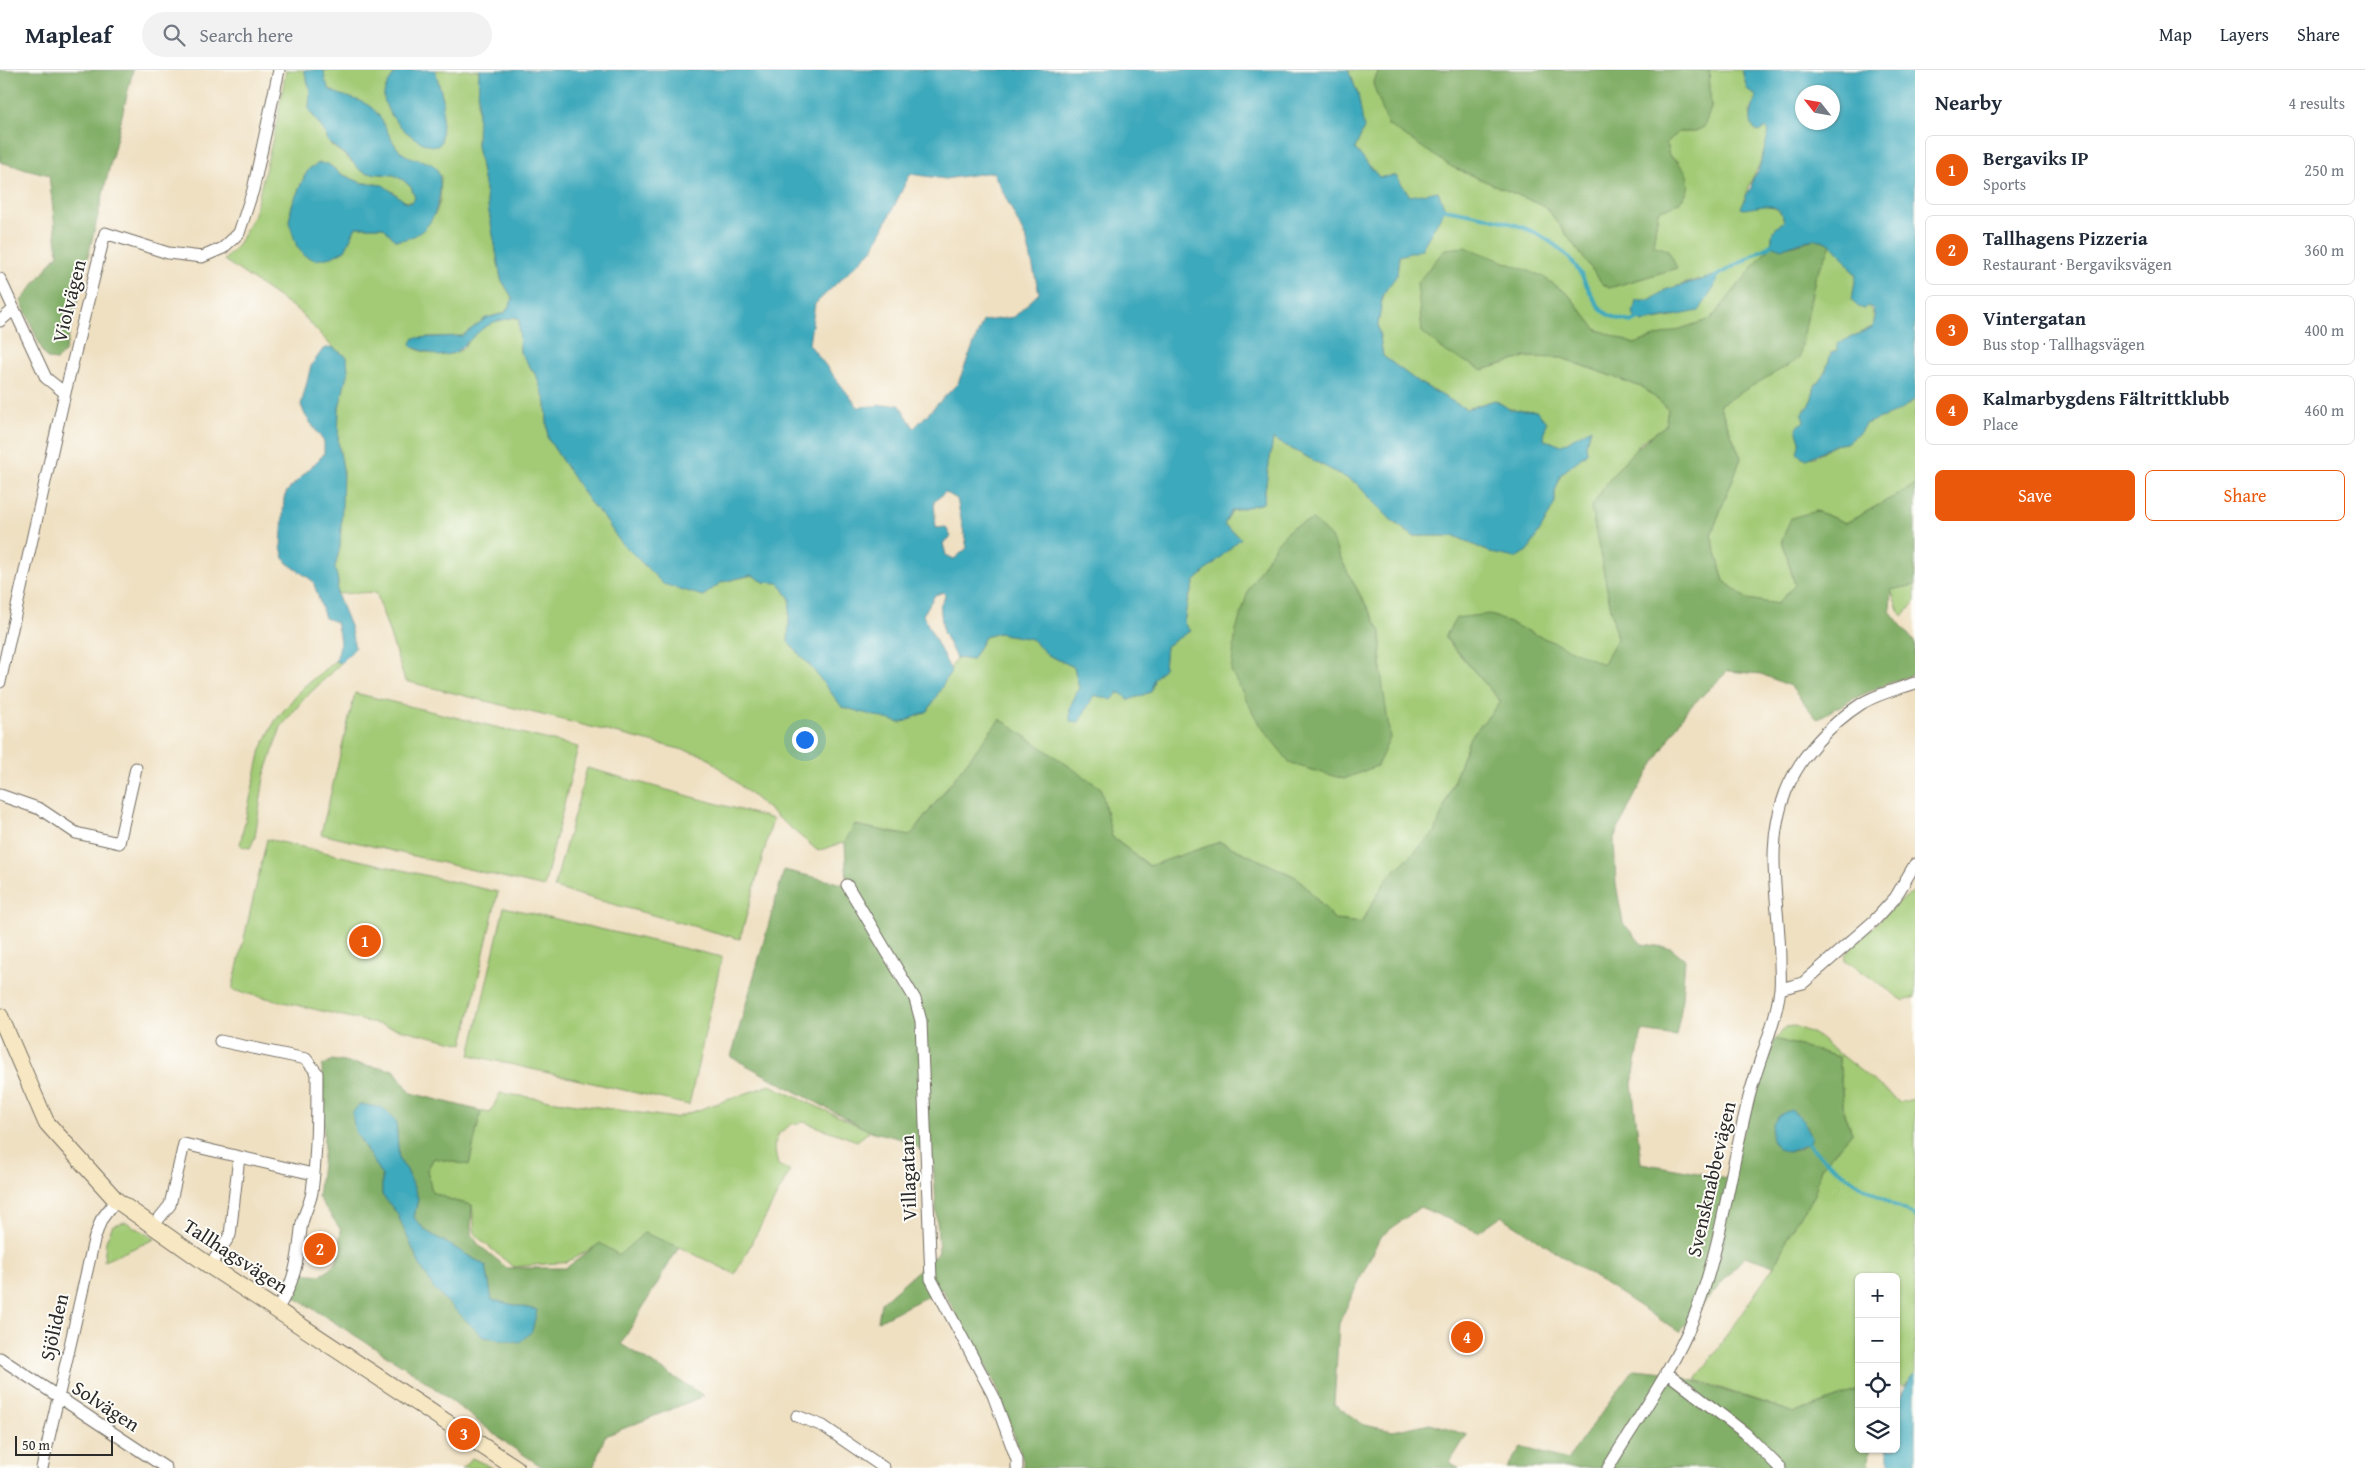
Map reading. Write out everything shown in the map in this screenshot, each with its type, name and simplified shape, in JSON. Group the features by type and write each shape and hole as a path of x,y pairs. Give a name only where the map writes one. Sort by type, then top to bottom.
{"main road":[{"name":"Tallhagsvägen","path":"0,1016 46,1122 116,1200 210,1266 516,1468"}],"street":[{"name":"Violvägen","path":"0,682 2,666 65,392 105,233 168,253 202,257 223,248 239,233 252,190 279,70"},
{"path":"0,280 46,378 65,392"},
{"path":"0,321 13,310"},
{"name":"Svensknabbevägen","path":"1608,1468 1666,1372 1693,1318 1709,1272 1748,1098 1765,1050 1780,989 1780,944 1773,846 1777,820 1787,788 1808,752 1827,732 1862,703 1915,683"},
{"path":"0,795 40,809 76,833 119,843 136,768"},
{"path":"1780,989 1803,983 1874,921 1895,898 1915,864"},
{"name":"Villagatan","path":"847,885 915,999 921,1021 931,1279 993,1396 1017,1460 1017,1468"},
{"path":"220,1041 306,1059 317,1073 312,1194 301,1228 300,1248 288,1293 277,1309"},
{"path":"153,1226 170,1206 184,1144 313,1174"},
{"path":"210,1266 230,1235 239,1157"},
{"name":"Sjöliden","path":"42,1468 94,1240 101,1220 116,1200"},
{"name":"Solvägen","path":"0,1358 166,1468"},
{"path":"1666,1372 1745,1433 1780,1468"},
{"path":"797,1416 822,1426 884,1468"}],"green space":[{"path":"0,70 133,70 65,352 57,360 48,359 43,352 21,301 58,254 49,175 0,162"},
{"path":"286,70 304,70 310,89 309,110 324,131 329,143 366,173 394,175 403,180 411,187 415,198 412,202 402,201 394,192 374,183 362,183 341,174 328,164 305,175 292,205 289,222 345,250 356,227 384,227 395,240 436,213 440,200 441,176 400,152 384,128 378,114 352,103 335,93 324,79 324,70 397,70 386,87 441,142 443,99 435,70 479,70 477,145 501,279 513,299 505,313 486,318 462,336 427,337 416,349 439,354 450,354 461,350 470,339 487,325 506,317 519,319 520,352 537,377 546,404 548,439 588,500 605,519 618,539 703,596 722,582 752,575 764,582 779,583 790,599 788,642 811,667 901,723 928,711 956,658 972,660 985,637 998,633 1031,639 1048,655 1074,667 1079,688 1070,707 1071,721 1078,722 1094,695 1151,692 1154,679 1164,668 1166,646 1190,631 1184,624 1187,603 1195,581 1241,538 1224,525 1232,511 1263,503 1273,439 1356,483 1390,519 1413,536 1455,536 1491,553 1528,551 1555,503 1555,492 1561,474 1587,453 1586,444 1591,429 1562,445 1544,440 1537,411 1509,409 1495,400 1466,409 1418,382 1383,356 1378,325 1383,294 1397,275 1399,256 1435,224 1445,209 1410,196 1396,176 1379,177 1355,149 1358,94 1348,70 1379,70 1373,84 1452,167 1546,207 1602,283 1609,288 1677,268 1653,245 1658,211 1680,202 1679,162 1669,156 1666,143 1679,132 1694,132 1711,108 1709,70 1742,70 1747,88 1756,96 1750,112 1754,128 1763,130 1767,128 1769,132 1761,161 1745,195 1747,208 1758,205 1769,206 1779,211 1784,221 1773,231 1771,245 1711,319 1634,344 1596,329 1568,294 1482,370 1526,357 1562,358 1644,388 1668,409 1665,426 1641,442 1591,508 1617,639 1603,665 1489,614 1445,638 1501,702 1470,737 1435,833 1388,877 1361,923 1335,920 1298,878 1220,842 1150,866 1112,837 1100,788 1000,719 910,836 855,825 845,842 818,851 704,755 405,681 376,592 337,594 338,582 335,567 340,547 343,468 338,442 339,408 347,357 332,347 300,312 224,260 238,245 254,215 276,126","holes":["1699,279 1672,317 1643,322 1636,319 1636,300 1651,300 1665,290","1330,536 1381,632 1381,672 1344,779 1319,771"]},
{"path":"1379,70 1709,70 1711,108 1704,127 1694,132 1679,132 1666,143 1669,156 1684,170 1689,182 1685,195 1678,203 1658,211 1653,245 1668,250 1677,268 1609,288 1602,283 1546,207 1452,167 1388,125 1373,84"},
{"path":"1818,239 1832,243 1815,278 1799,359 1719,405 1741,458 1711,535 1724,581 1747,599 1777,604 1795,585 1782,540 1791,518 1816,511 1846,523 1915,485 1915,585 1891,590 1890,611 1915,643 1915,674 1865,694 1817,719 1790,686 1761,674 1728,671 1686,711 1636,793 1614,838 1616,884 1623,923 1642,944 1671,948 1685,959 1681,1010 1676,1036 1642,1031 1632,1084 1641,1163 1727,1178 1775,1039 1839,1057 1844,1114 1852,1133 1821,1167 1814,1197 1795,1223 1774,1266 1745,1256 1679,1332 1501,1216 1478,1232 1420,1207 1380,1237 1339,1323 1334,1404 1364,1425 1393,1431 1430,1423 1467,1435 1450,1462 1459,1468 1023,1468 1023,1460 996,1385 942,1289 878,1321 881,1303 939,1252 933,1160 910,1141 870,1131 731,1057 784,870 847,885 845,842 854,825 910,836 1000,719 1101,788 1112,837 1149,866 1220,842 1298,878 1335,920 1361,923 1388,877 1435,832 1470,737 1501,702 1445,637 1456,618 1489,614 1603,664 1617,639 1591,508 1623,462 1665,426 1668,409 1644,388 1562,358 1526,357 1482,370 1446,352 1422,332 1417,283 1445,249 1465,247 1542,276 1568,294 1596,329 1634,344 1711,319 1771,245 1782,247","holes":["1797,1113 1808,1127 1802,1148 1788,1152"]},
{"path":"1832,243 1856,275 1853,292 1871,311 1874,326 1838,344 1837,351 1831,353 1826,370 1815,386 1810,405 1804,410 1804,421 1797,432 1802,458 1814,457 1834,445 1846,443 1860,432 1865,424 1909,404 1915,399 1915,485 1846,523 1816,511 1782,540 1795,585 1777,604 1747,599 1724,581 1711,535 1741,458 1719,404 1799,359 1815,278"},
{"path":"1313,520 1330,536 1381,632 1381,672 1390,738 1377,766 1344,779 1291,764 1259,724 1231,671 1236,630 1249,588 1276,544 1292,527"},
{"path":"1915,585 1915,601 1904,616 1899,612 1891,590"},
{"path":"335,661 341,663 303,700 281,727 264,777 255,837 250,848 243,847 240,844 261,749 275,721 302,688"},
{"path":"355,693 578,747 544,887 321,834"},
{"path":"587,768 773,819 740,939 554,888"},
{"path":"267,839 498,892 463,1044 232,990"},
{"path":"1915,891 1915,997 1904,1001 1845,960 1846,954 1897,903"},
{"path":"504,907 722,957 689,1105 470,1055"},
{"path":"1794,1026 1814,1034 1900,1102 1915,1099 1915,1373 1903,1387 1900,1385 1900,1273 1855,1273 1855,1391 1795,1413 1696,1380 1774,1266 1795,1223 1814,1197 1821,1167 1852,1133 1844,1114 1839,1057 1775,1039 1786,1027"},
{"path":"332,1060 394,1070 411,1093 481,1111 469,1165 434,1158 427,1170 432,1192 454,1201 472,1205 471,1234 479,1245 507,1268 566,1268 600,1243 619,1255 644,1233 679,1247 621,1344 704,1396 605,1436 593,1468 544,1468 509,1445 416,1374 288,1293 294,1272 321,1275 337,1262 341,1230 318,1197 324,1148 322,1066","holes":["396,1121 399,1160 407,1170 418,1198 414,1218 426,1231 486,1266 492,1300 483,1337 419,1263 397,1213 382,1195 382,1176 355,1131"]},
{"path":"770,1085 870,1131 857,1141 804,1122 792,1124 779,1133 774,1146 778,1165 790,1171 735,1274 679,1247 644,1233 619,1256 600,1244 567,1262 513,1267 475,1235 472,1205 454,1201 432,1192 427,1170 434,1158 469,1165 481,1111 490,1113 500,1093 675,1118"},
{"path":"126,1222 155,1239 104,1261 106,1241 113,1225"},
{"path":"1634,1369 1666,1372 1795,1413 1855,1391 1855,1453 1870,1453 1869,1468 1507,1468 1521,1447 1567,1460"},
{"path":"472,1458 493,1468 462,1468"}],"water":[{"path":"304,70 324,70 325,80 330,90 368,105 380,117 399,150 412,158 432,164 437,169 440,186 438,204 430,222 419,233 410,238 395,240 383,227 356,227 345,250 332,257 315,260 305,256 297,247 289,222 292,205 305,175 310,168 319,163 328,164 341,174 362,183 383,185 407,203 412,202 415,198 411,187 403,180 394,175 366,173 360,170 348,157 329,143 324,131 309,110 310,89"},
{"path":"397,70 435,70 443,99 441,142 438,146 421,142 411,136 394,120 388,111 384,94 387,84"},
{"path":"479,70 1348,70 1358,94 1364,128 1355,149 1379,177 1396,176 1410,196 1438,191 1445,209 1421,250 1399,256 1397,275 1383,294 1378,325 1383,356 1418,382 1466,409 1495,400 1509,409 1537,411 1546,422 1544,440 1562,445 1591,428 1586,444 1587,453 1561,474 1555,492 1555,503 1544,524 1528,551 1515,558 1491,553 1455,536 1413,536 1390,519 1356,483 1273,439 1263,503 1231,511 1224,525 1241,538 1195,581 1187,603 1184,623 1190,631 1166,646 1164,668 1154,679 1151,692 1129,700 1119,692 1112,700 1094,695 1079,722 1070,721 1070,707 1079,688 1074,667 1048,655 1031,639 998,633 985,637 972,660 956,658 943,632 940,605 945,597 944,592 935,595 923,615 951,671 928,711 901,723 842,707 811,667 788,642 790,599 779,583 764,582 752,575 722,582 703,596 663,584 618,539 605,519 588,500 548,439 546,404 537,377 520,352 519,319 515,317 494,322 482,329 455,353 439,356 412,347 411,343 414,338 462,336 486,318 505,313 513,299 501,279 477,145","holes":["993,172 1027,241 1039,293 1014,317 983,321 958,383 914,428 899,404 858,407 809,344 815,304 873,249 910,174 945,179","945,492 957,499 967,548 954,559 946,555 943,543 951,537 946,527 936,528 934,502"]},
{"path":"1742,70 1915,70 1915,399 1899,411 1865,424 1860,432 1846,443 1834,445 1807,459 1802,458 1797,453 1800,441 1796,428 1804,421 1802,414 1810,405 1815,386 1826,370 1831,353 1837,351 1837,344 1873,327 1875,317 1872,308 1867,306 1864,309 1858,307 1852,300 1856,275 1839,253 1826,241 1809,240 1781,249 1771,245 1773,231 1784,221 1777,209 1760,206 1742,209 1745,195 1751,188 1753,178 1758,172 1769,132 1767,128 1759,132 1752,125 1751,115 1756,96 1747,89"},
{"path":"1718,275 1714,288 1699,311 1643,322 1636,319 1633,313 1636,300 1651,300 1665,290"},
{"path":"332,347 347,357 348,371 339,408 338,442 343,468 340,547 335,567 338,582 337,594 350,626 355,648 341,663 335,661 339,652 340,642 336,622 325,618 313,581 287,563 281,547 284,498 287,491 324,454 324,442 305,415 301,405 311,366 323,349"},
{"path":"360,1104 383,1108 396,1121 399,1160 407,1170 418,1198 414,1218 426,1231 486,1266 492,1300 537,1310 532,1331 520,1342 483,1337 434,1289 419,1263 397,1213 382,1195 382,1176 355,1131 352,1113"},
{"path":"1791,1110 1803,1120 1811,1137 1808,1144 1788,1152 1774,1144 1771,1138 1771,1131 1777,1118"},
{"path":"1915,1373 1915,1468 1889,1468 1889,1453 1900,1453 1900,1399 1908,1381"}],"waterway":[{"path":"1445,209 1516,225 1548,240 1575,265 1592,297 1606,313 1614,318 1631,322 1641,317"},
{"path":"1715,277 1771,245"},
{"path":"1808,1144 1845,1175 1915,1216"}],"place":[{"name":"Bergaviks IP","path":"365,941"},
{"name":"Tallhagens Pizzeria","path":"320,1249"},
{"name":"Kalmarbygdens Fältrittklubb","path":"1467,1337"},
{"name":"Vintergatan","path":"464,1434"}]}
